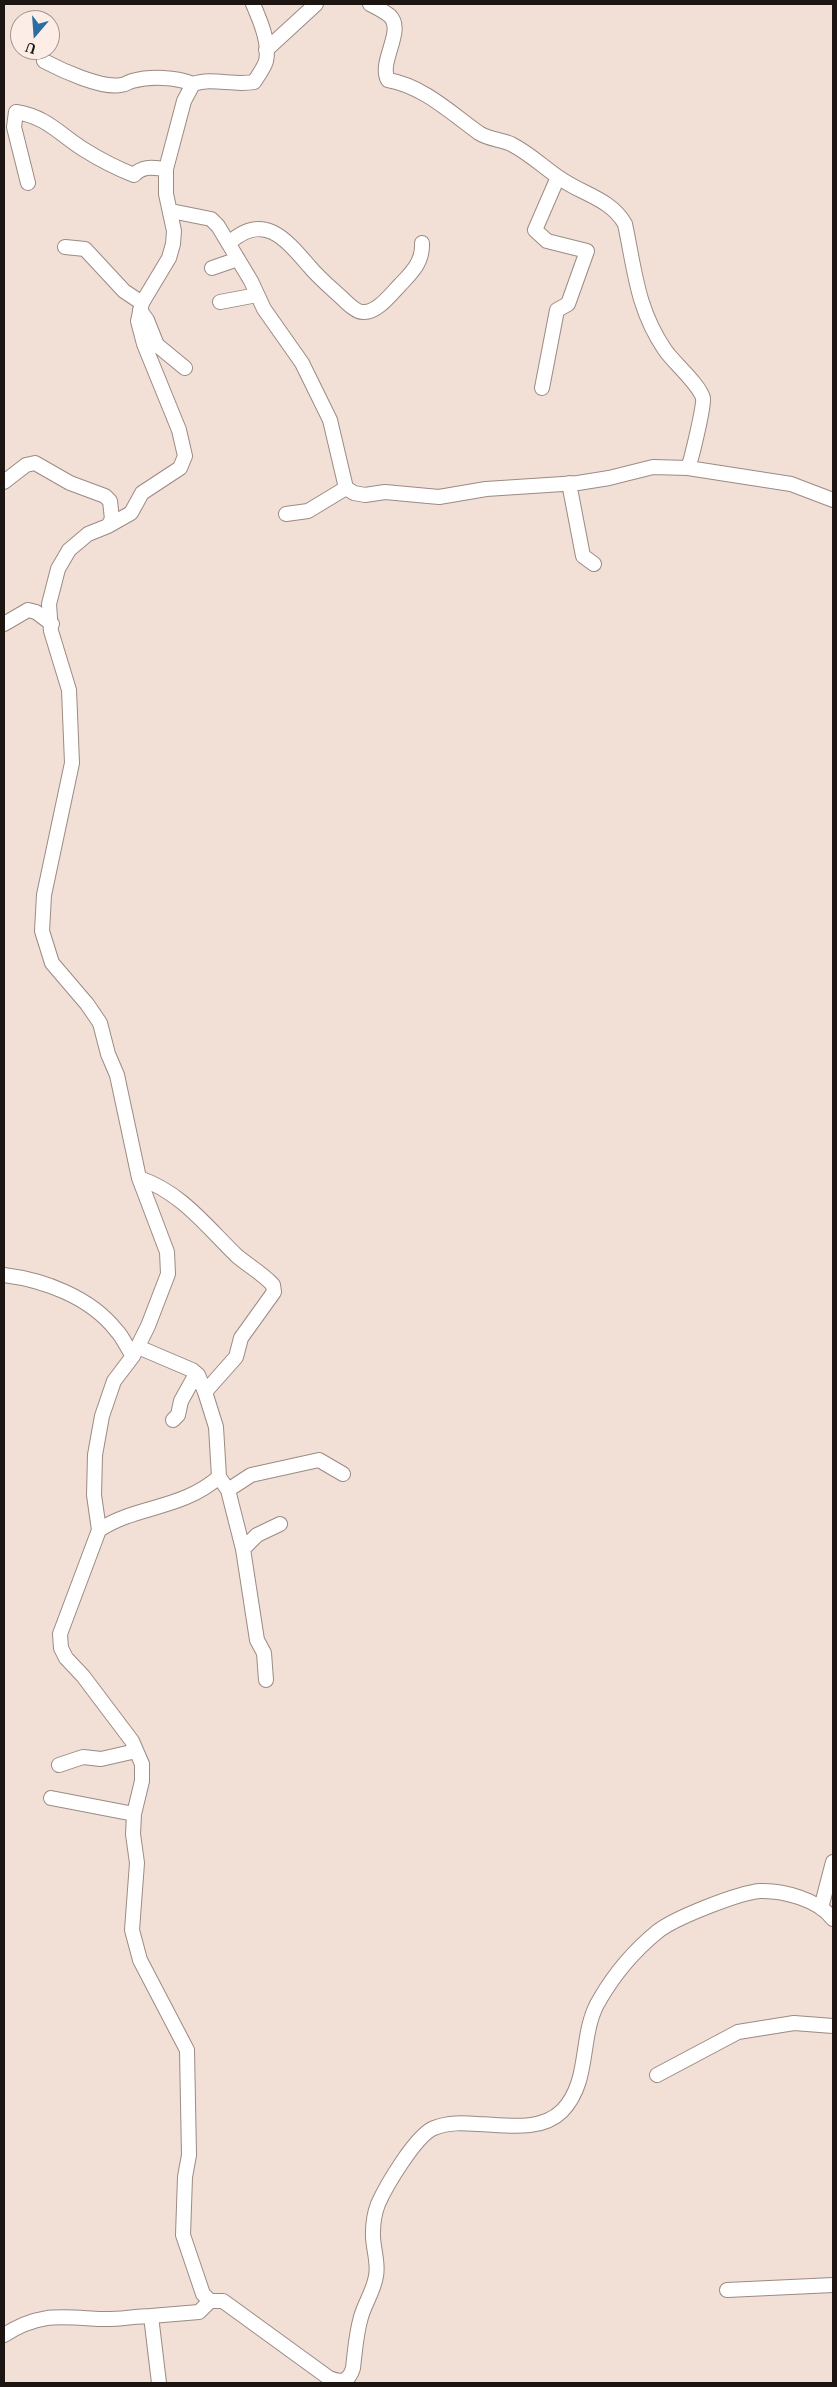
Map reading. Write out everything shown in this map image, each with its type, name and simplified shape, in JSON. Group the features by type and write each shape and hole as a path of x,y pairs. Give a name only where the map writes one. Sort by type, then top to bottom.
{"street":[{"path":"253,4 261,21 266,62 254,82 238,84 204,80 193,84 184,101 166,169 166,194 174,231 169,258 141,307 138,321 140,331 179,430 185,456 180,468 142,493 130,513 108,526 88,534 69,550 58,570 49,604 52,624 51,631 69,690 72,763 44,896 42,931 52,963 87,1004 100,1023 108,1054 117,1075 139,1178 167,1252 168,1267 168,1274 159,1299 135,1351 114,1381 97,1438 94,1495 99,1530 60,1634 66,1658 83,1676 132,1742 142,1764 142,1781 134,1814 137,1863 132,1930 140,1960 187,2050 189,2155 185,2177 183,2235 203,2294 210,2301 223,2301 329,2378 339,2382 345,2381 350,2376 361,2316 377,2274 373,2232 378,2205 416,2141 433,2128 451,2123 535,2124 544,2123 561,2112 575,2095 581,2078 585,2038 591,2016 599,2000 641,1946 671,1922 746,1894 761,1891 784,1894 806,1900 821,1908 833,1918"},
{"path":"266,50 316,4"},
{"path":"370,4 391,18 394,24 394,32 385,68 388,80 404,83 425,94 480,134 510,144 534,157 558,178 608,203 620,216 625,224 635,283 650,324 666,351 703,396 703,406 694,442 693,457 688,468"},
{"path":"44,61 60,70 107,85 121,86 132,81 163,79 181,79 193,84"},
{"path":"28,183 14,127 16,112 33,115 55,126 81,148 117,169 134,175 138,170 147,167 166,169"},
{"path":"542,388 557,310 568,304 586,251 547,241 535,230 558,178"},
{"path":"171,211 211,219 228,243 285,341 302,363 330,420 346,488 354,493 365,495 385,492 434,497 486,489 570,484 609,478 653,467 688,468 791,484 833,500"},
{"path":"228,243 242,232 257,228 277,236 291,245 315,273 345,301 360,312 366,313 385,301 416,267 422,255 422,243"},
{"path":"65,248 85,250 141,307 156,345 185,368"},
{"path":"212,268 238,260"},
{"path":"220,302 257,295"},
{"path":"4,482 26,465 35,464 40,466 70,483 105,496 110,502 112,520 108,526"},
{"path":"570,484 584,556 594,564"},
{"path":"286,514 308,511 346,488"},
{"path":"4,624 28,610 36,612 52,624"},
{"path":"139,1178 159,1185 189,1207 240,1258 274,1285 274,1292 241,1338 236,1357 205,1392"},
{"path":"4,1275 45,1283 76,1298 116,1330 135,1351 182,1365 196,1374 205,1392 216,1427 219,1477 228,1490 243,1550 257,1640 263,1650 266,1680"},
{"path":"173,1420 178,1415 181,1401 196,1374"},
{"path":"228,1490 251,1476 319,1460 343,1474"},
{"path":"99,1530 116,1519 147,1512 184,1499 208,1486 219,1477"},
{"path":"243,1550 257,1535 280,1524"},
{"path":"59,1765 83,1758 101,1759 136,1751"},
{"path":"51,1798 134,1814"},
{"path":"821,1908 833,1862"},
{"path":"657,2075 738,2032 794,2024 833,2026"},
{"path":"727,2290 833,2285"},
{"path":"4,2335 16,2327 49,2317 76,2316 100,2319 199,2312 210,2301"},
{"path":"151,2316 150,2324 156,2352 159,2383"}]}
